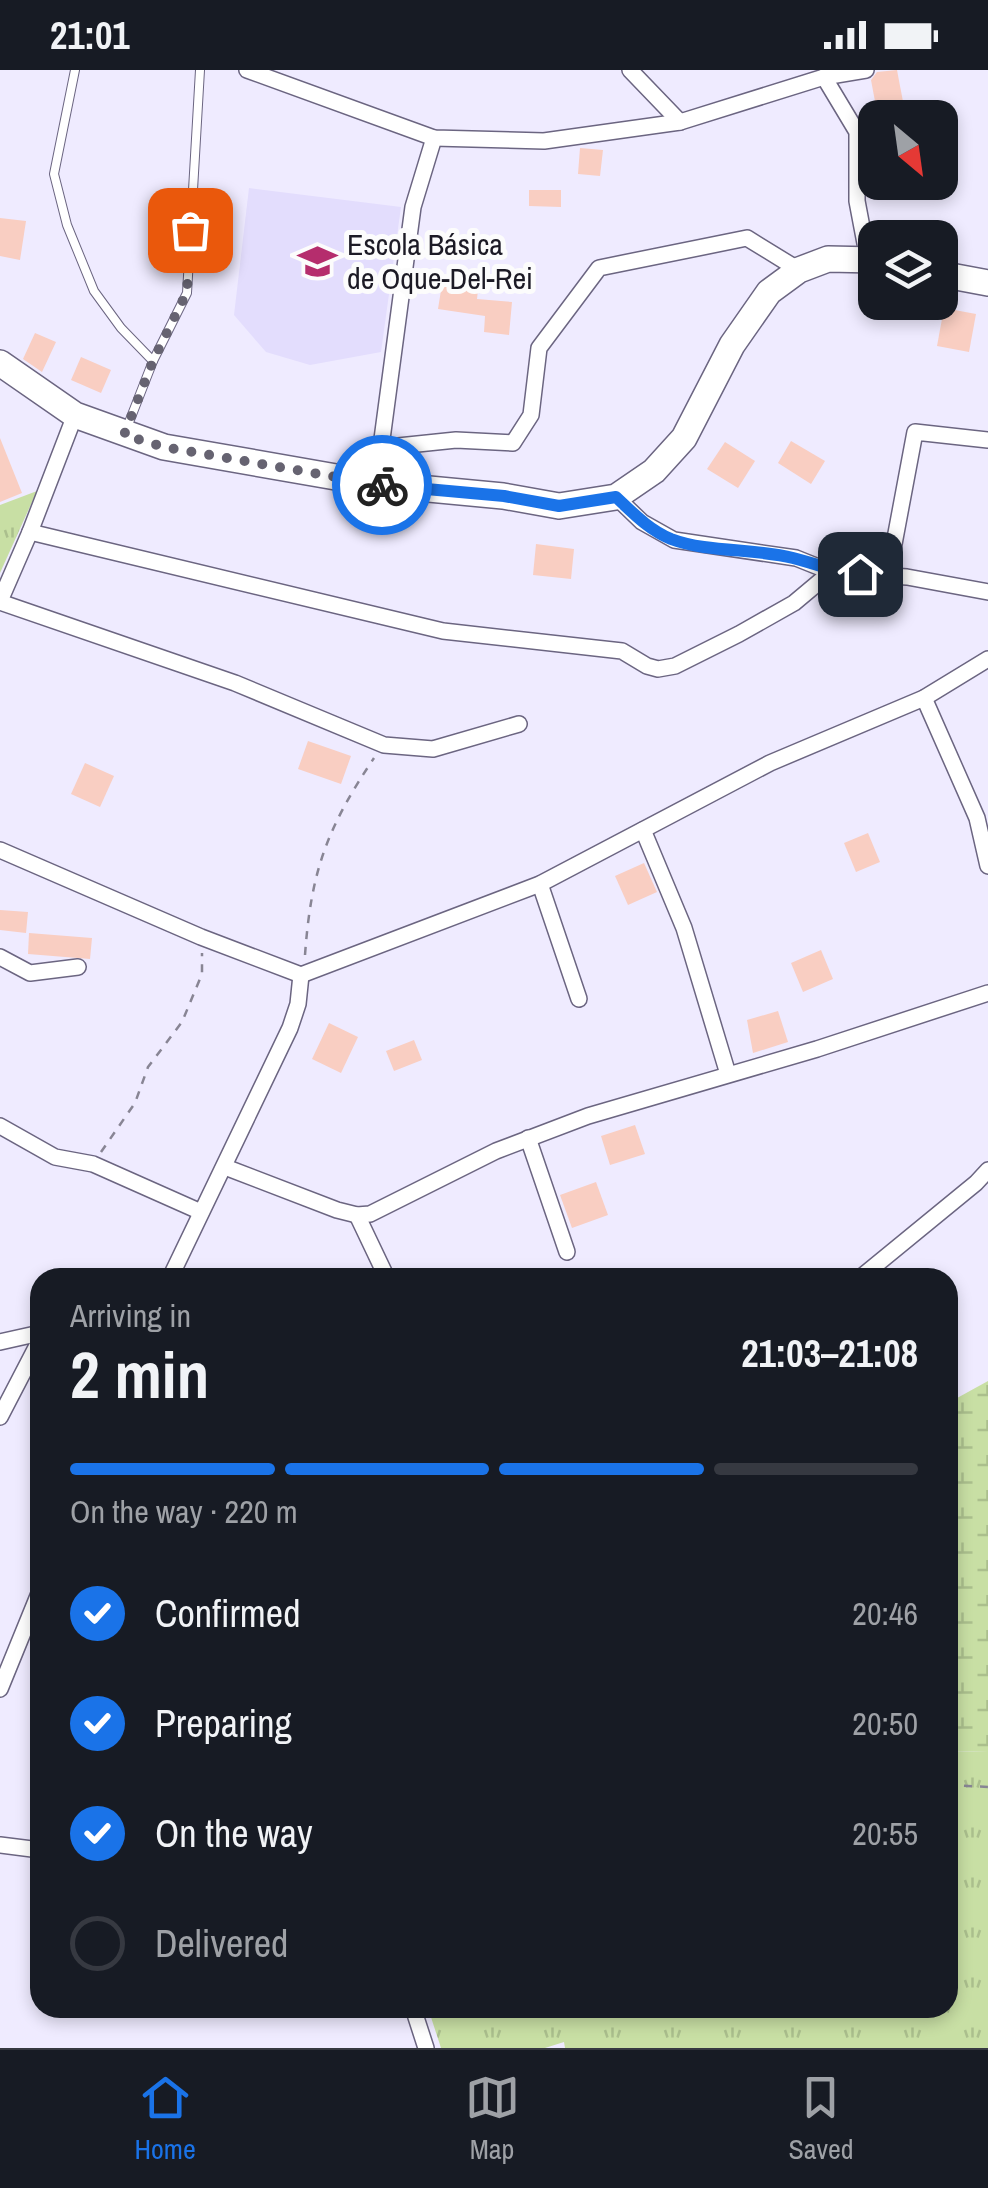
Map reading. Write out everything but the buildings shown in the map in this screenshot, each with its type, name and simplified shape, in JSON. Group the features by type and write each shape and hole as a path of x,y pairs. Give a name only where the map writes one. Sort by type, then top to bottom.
{"main road":[{"path":"0,364 75,415 164,447 376,484 504,496 559,506 616,497 654,471 684,438 752,312 769,292 798,270 828,259 858,260"},
{"path":"958,278 988,284"}],"street":[{"path":"247,70 434,138 544,141 680,122 824,78 866,70"},
{"path":"630,70 680,122"},
{"path":"824,78 857,132 858,201 862,220"},
{"path":"376,484 413,207 434,138"},
{"path":"379,448 456,440 513,444 531,415 540,348 599,268 747,238 798,270"},
{"path":"75,415 0,602 235,683 384,745 434,749 518,724"},
{"path":"888,576 915,432 988,440"},
{"path":"616,497 642,522 674,540 796,558 831,572 888,576 988,592"},
{"path":"30,532 442,632 622,650 658,669 675,666 794,604 831,572"},
{"path":"0,850 301,975 540,884 813,743 924,698 988,660"},
{"path":"924,698 977,818 988,866"},
{"path":"642,830 684,928 728,1074"},
{"path":"540,884 579,998"},
{"path":"0,957 30,972 78,966"},
{"path":"175,1268 290,1028 301,975"},
{"path":"225,1168 356,1215 370,1214 528,1138 988,992"},
{"path":"0,1126 54,1157 93,1164 201,1212"},
{"path":"528,1138 567,1252"},
{"path":"872,1268 988,1170"},
{"path":"356,1215 383,1268"},
{"path":"0,1342 30,1338"},
{"path":"0,1417 30,1357"},
{"path":"0,1689 30,1616"},
{"path":"0,1845 30,1849"},
{"path":"416,2018 426,2048"}],"lane":[{"path":"75,70 54,174 67,225 94,291 153,361"},
{"path":"124,435 153,361 187,292 200,70"}],"path":[{"path":"301,975 317,868 341,808 384,745"},
{"path":"93,1164 135,1103 148,1068 182,1022 202,974 201,936"},
{"path":"958,1786 988,1787"}],"shaded area":[{"name":"Escola Básica de Oque-Del-Rei","path":"249,188 401,207 381,352 310,365 266,352 234,315"}],"green space":[{"path":"37,491 0,573 0,505"},
{"path":"988,1381 988,1752 958,1751 958,1398"},
{"path":"958,1751 988,1752 988,2048 565,2048 564,2042 545,2048 441,2048 431,2018 958,2018"}],"way so far":[{"path":"190,230 187,292 153,361 124,435 164,447 382,485"}],"place":[{"name":"Escola Básica de Oque-Del-Rei","path":"317,261"}],"route":[{"path":"382,485 504,496 559,506 616,497 642,522 674,540 796,558 831,572 860,574"}]}
